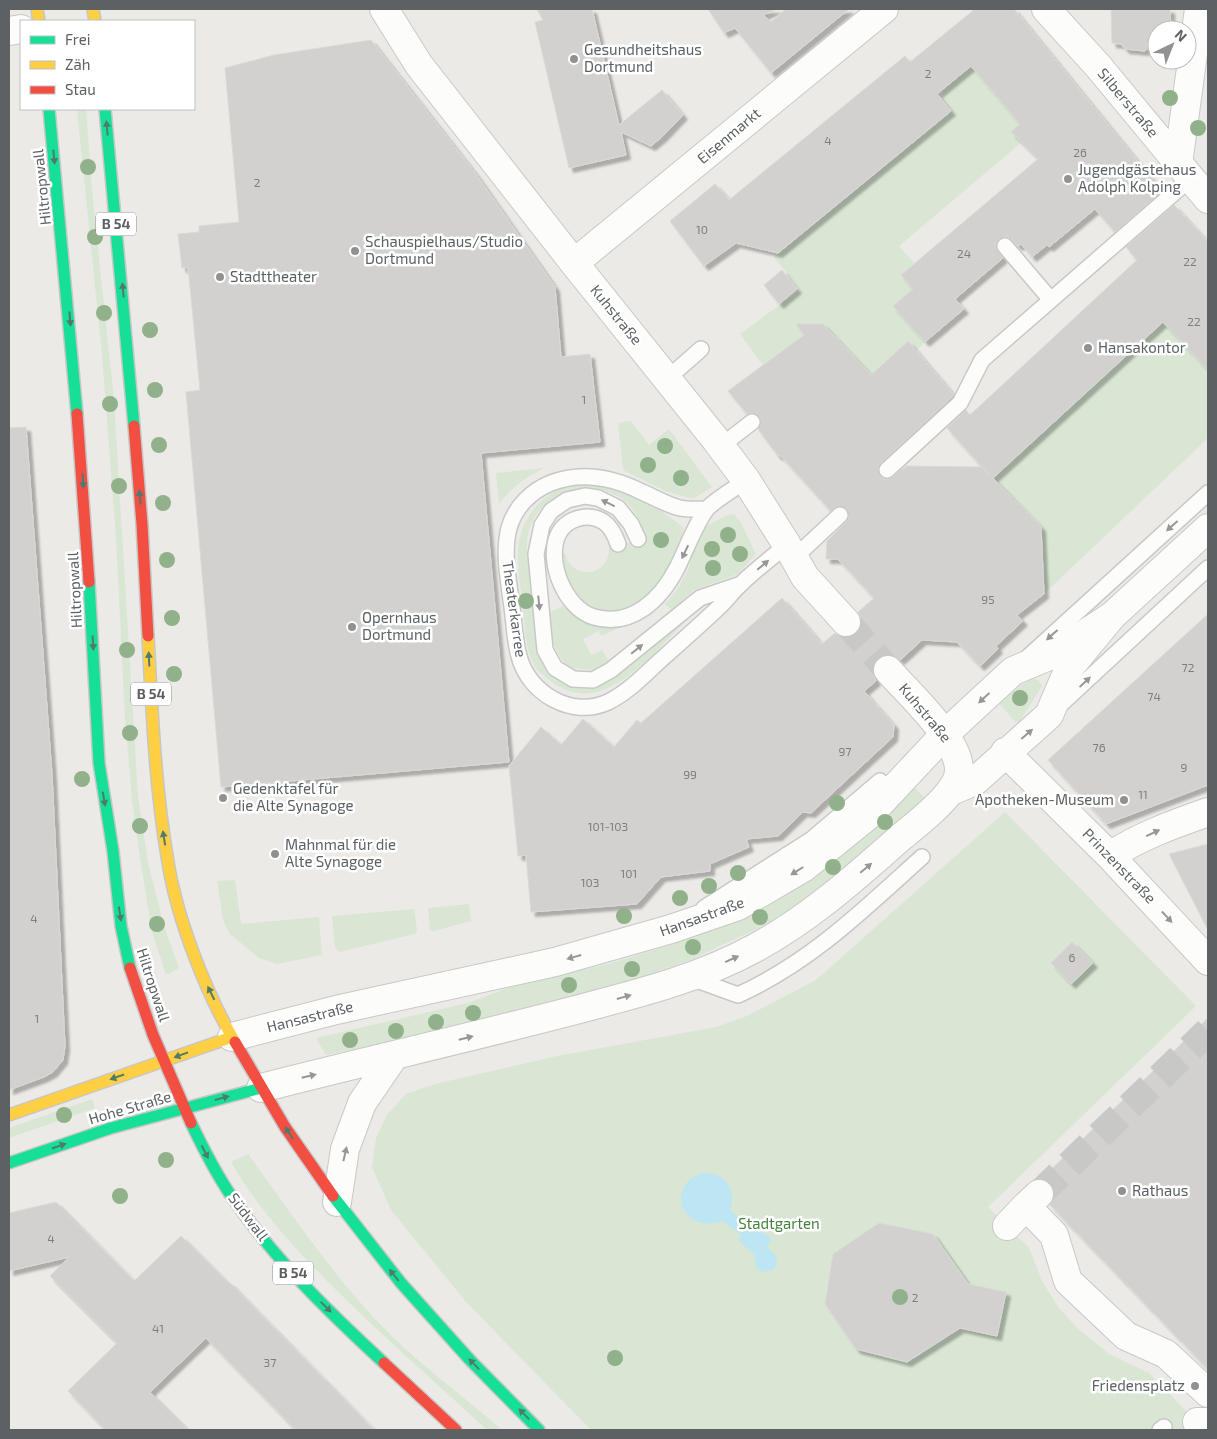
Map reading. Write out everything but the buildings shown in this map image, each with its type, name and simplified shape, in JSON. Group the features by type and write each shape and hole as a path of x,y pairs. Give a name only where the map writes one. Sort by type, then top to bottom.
{"main road":[{"name":"Hiltropwall","path":"49,110 68,293 80,444 98,751 102,789 113,851 118,904 125,947 138,998 164,1062"},
{"name":"B 54","path":"105,110 141,504 156,778 168,864 181,913 200,970 232,1037 285,1127 365,1239 426,1312 539,1430"},
{"name":"Hohe Straße","path":"9,1115 232,1037"},
{"name":"Südwall","path":"164,1062 183,1108 210,1161 253,1227 290,1269 355,1335 456,1430"},
{"name":"Hohe Straße","path":"9,1163 111,1128 261,1088"}],"street":[{"name":"Kuhstraße","path":"384,9 419,65 574,263 668,378 746,480 805,577 846,622"},
{"name":"Eisenmarkt","path":"574,263 884,9"},
{"name":"Silberstraße","path":"1046,9 1098,66 1208,199"},
{"path":"1184,171 1199,9"},
{"name":"Hansastraße","path":"951,791 975,781 1005,752 1049,715 1069,668 1112,616 1208,528"},
{"name":"Hansastraße","path":"232,1037 336,1010 555,962 671,929 738,906 803,868 870,814 945,734 1013,671 1056,653 1112,616"},
{"name":"Kuhstraße","path":"888,670 945,734 958,758"},
{"name":"Prinzenstraße","path":"1005,752 1110,856 1208,962"},
{"name":"Hansastraße","path":"261,1088 614,1000 687,977 729,961 782,933 833,895 922,819 951,791 958,780 960,771 958,758"},
{"path":"1110,856 1157,831 1208,812"},
{"path":"337,1202 345,1149 362,1103 394,1056"},
{"path":"1007,1226 1032,1200 1054,1236 1068,1281 1126,1336 1166,1354 1208,1393"}],"lane":[{"path":"887,470 960,403 982,360 1051,300 1184,171"},
{"path":"1005,246 1051,300"},
{"path":"668,378 701,349"},
{"path":"720,446 752,422"},
{"name":"Theaterkarree","path":"707,509 680,508 631,486 595,477 565,478 549,484 524,500 515,514 510,527 506,555 518,656 528,678 536,687 561,704 574,707 593,706 607,702 624,692 718,608 740,585 840,515"},
{"path":"618,544 612,530 605,523 590,517 582,517 571,521 562,528 558,536 554,553 565,594 583,612 592,617 606,620 627,617 644,609 651,603 667,585 677,569 707,509 746,480"},
{"path":"1013,671 1208,493"},
{"name":"Theaterkarree","path":"638,539 631,524 618,508 598,498 585,496 567,500 551,511 542,525 536,554 545,650 555,668 573,678 593,680 611,670 700,598 740,585"},
{"path":"1049,715 1208,568"},
{"path":"671,929 812,839 880,781"},
{"path":"687,977 738,995 762,984 820,947 922,857"}],"green space":[{"path":"968,68 973,69 1010,113 1025,121 1012,131 1021,143 899,246 914,263 901,275 913,289 893,306 925,342 916,351 909,343 905,343 871,375 823,324 818,324 763,365 740,334 800,290 774,257 858,188 863,174 868,180 951,112 942,101 943,89"},
{"path":"77,110 86,110 93,201 114,400 138,796 148,863 164,926 179,968 166,975 152,932 132,800 125,717 116,537 102,355"},
{"path":"1171,313 1185,346 1208,370 1208,438 1044,594 1041,528 993,478"},
{"path":"631,421 649,445 669,429 712,487 693,499 665,491 623,470 618,423"},
{"path":"544,468 519,483 499,504 496,473"},
{"path":"586,483 638,499 673,519 684,528 670,564 661,581 649,595 640,603 630,608 610,612 589,606 573,591 567,578 562,554 565,553 569,562 582,572 598,569 604,564 608,556 609,546 646,540 635,512 622,499 609,492 595,489 567,492 543,506 529,531 527,544 539,657 553,676 562,682 574,687 598,686 618,673 683,621 685,622 644,662 621,681 597,692 583,694 557,686 535,667 529,653 526,638 518,551 524,525 539,504 549,495 560,489"},
{"path":"734,514 741,523 756,554 738,574 694,590 672,610 665,604 676,591 689,568 696,541 703,528 727,515"},
{"path":"564,606 569,612 587,623 614,627 616,629 601,636 599,631 583,639 591,655 602,650 609,661 594,670 569,668 553,643 546,614"},
{"path":"1033,677 1042,686 1020,721 1015,722 999,703"},
{"path":"911,784 925,798 843,872 800,904 763,926 690,960 628,982 489,1021 326,1055 316,1038 468,1003 515,985 608,964 714,929"},
{"name":"Stadtgarten","path":"1005,812 1196,1006 988,1207 1029,1248 1042,1281 1059,1308 1078,1329 1109,1354 1149,1373 1197,1422 1188,1430 591,1430 467,1303 391,1210 372,1167 376,1138 387,1115 406,1094 435,1084 557,1056 716,1027 747,1016 816,980"},
{"path":"235,880 241,924 319,917 322,955 277,964 259,958 230,934 223,920 217,881"},
{"path":"469,904 471,921 434,931 430,930 428,908"},
{"path":"414,909 417,930 415,934 339,952 335,947 332,916"},
{"path":"92,1099 95,1108 9,1138 9,1128"},
{"path":"248,1154 325,1260 358,1301 421,1363 502,1430 487,1430 366,1318 300,1253 251,1194 231,1162"}],"water":[{"path":"702,1173 717,1176 728,1183 732,1195 730,1211 772,1239 767,1247 777,1260 773,1270 764,1272 759,1270 755,1264 756,1256 739,1241 741,1235 722,1221 708,1223 697,1221 688,1215 683,1207 681,1198 683,1188 690,1179"}],"tunnel":[{"path":"846,622 888,670"},
{"path":"1039,1194 1208,1031"}],"traffic: fast":[{"path":"49,110 77,414"},
{"path":"105,110 134,426"},
{"path":"89,582 99,763 113,851 121,926 130,968"},
{"path":"9,1163 111,1128 261,1088"},
{"path":"191,1123 210,1161 248,1220 303,1284 384,1363"},
{"path":"333,1196 401,1283 470,1360 539,1430"}],"traffic: slow":[{"path":"37,9 39,20"},
{"path":"93,9 95,20"},
{"path":"148,636 157,778 172,884 203,979 235,1042"},
{"path":"9,1115 232,1037"}],"traffic: jam":[{"path":"77,414 89,582"},
{"path":"134,426 148,636"},
{"path":"130,968 153,1035 191,1123"},
{"path":"235,1042 285,1127 333,1196"},
{"path":"384,1363 456,1430"}],"place":[{"name":"Gesundheitshaus Dortmund","path":"574,59"},
{"name":"Jugendgästehaus Adolph Kolping","path":"1068,179"},
{"name":"Schauspielhaus/Studio Dortmund","path":"355,251"},
{"name":"Stadttheater","path":"220,277"},
{"name":"Hansakontor","path":"1088,348"},
{"name":"Opernhaus Dortmund","path":"352,627"},
{"name":"Gedenktafel für die Alte Synagoge","path":"223,798"},
{"name":"Apotheken-Museum","path":"1124,800"},
{"name":"Mahnmal für die Alte Synagoge","path":"275,854"},
{"name":"Rathaus","path":"1122,1191"},
{"name":"Friedensplatz","path":"1195,1386"}]}
